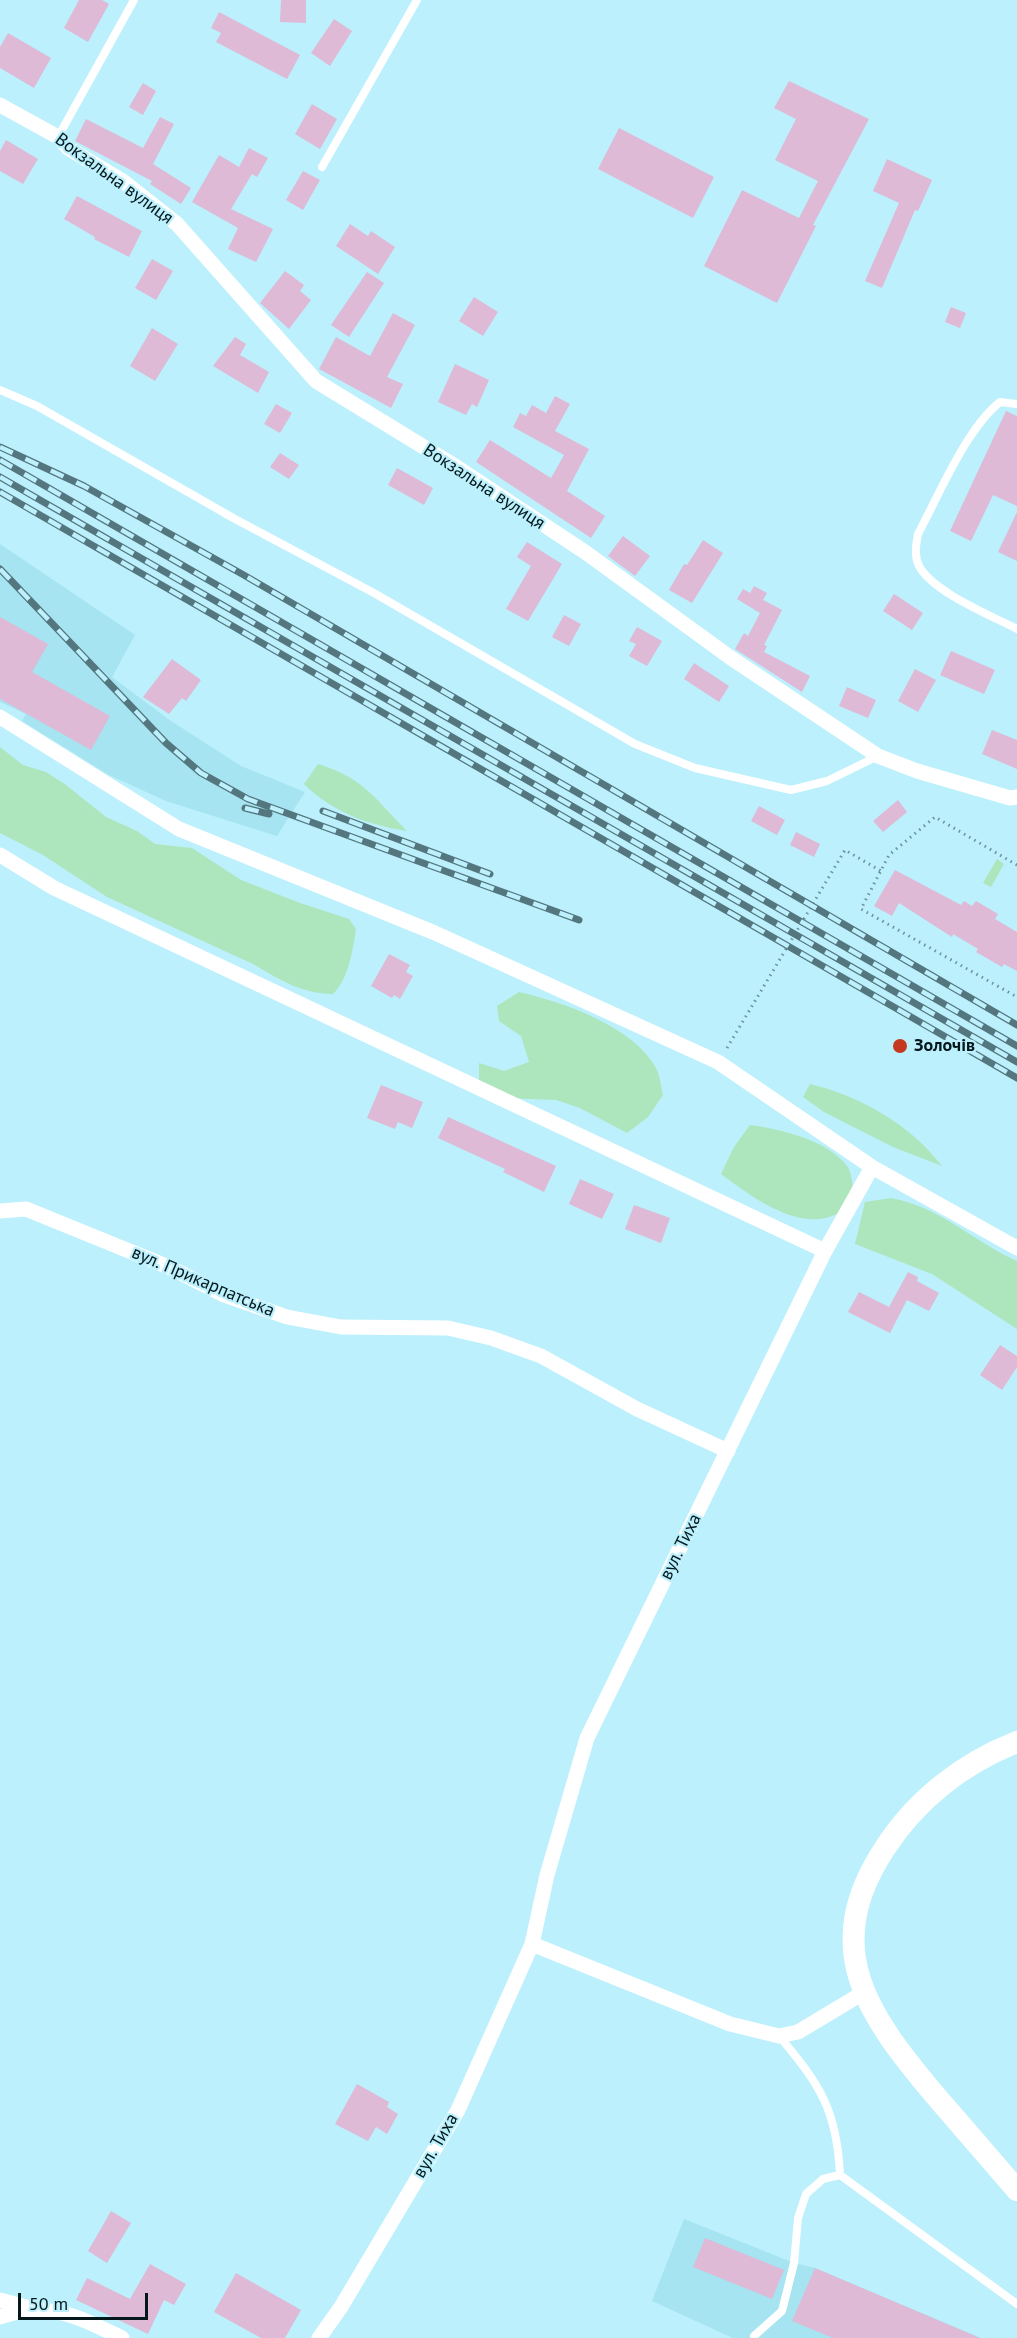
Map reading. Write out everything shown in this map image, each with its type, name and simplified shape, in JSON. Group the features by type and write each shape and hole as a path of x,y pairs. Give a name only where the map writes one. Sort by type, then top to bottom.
{"street":[{"name":"Вокзальна вулиця","path":"0,105 58,137 68,148 124,182 177,224 315,381 458,468 585,552 731,658 878,756 917,771 1010,798 1017,797"},
{"path":"0,717 178,829 435,933 718,1062 872,1167 1017,1248"},
{"path":"0,855 54,888 825,1251"},
{"name":"вул. Тиха","path":"319,2338 341,2307 458,2110 532,1944 547,1875 587,1738 825,1251 872,1167"},
{"name":"вул. Прикарпатська","path":"0,1211 26,1209 171,1268 224,1294 287,1317 341,1327 448,1328 491,1338 541,1356 637,1409 728,1450"},
{"path":"1017,1742 1001,1748 938,1787 902,1822 866,1881 856,1909 854,1952 856,1972 863,1993 878,2022 903,2057 1017,2190"},
{"path":"532,1944 730,2024 779,2036 798,2032 863,1993"},
{"path":"0,2300 33,2309"},
{"path":"0,2317 33,2309 50,2309 85,2320 122,2338"}],"lane":[{"path":"58,137 134,0"},
{"path":"322,167 417,0"},
{"path":"0,390 37,406 235,519 374,593 635,744 695,768 791,790 813,787 878,756"},
{"path":"1017,404 1000,402 988,411 976,428 918,534 915,549 918,564 929,581 1017,629"},
{"path":"779,2036 810,2074 829,2107 838,2142 840,2175"},
{"path":"754,2336 782,2311 794,2263 798,2218 806,2194 823,2179 840,2175 1017,2304"}],"path":[{"path":"1017,865 935,817 889,855 861,909 1017,997"},
{"path":"718,1062 845,850 881,871"}],"shaded area":[{"path":"0,544 135,635 112,677 168,719 241,766 305,792 277,836 166,801 109,775 22,721 26,714 0,702"},
{"path":"684,2219 794,2263 815,2268 981,2338 733,2338 652,2301"}],"green space":[{"path":"0,747 23,765 46,772 106,817 137,831 155,844 192,848 241,880 349,919 356,929 355,937 349,964 338,988 333,994 291,985 253,964 107,897 43,855 0,833"},
{"path":"318,764 358,783 407,831 351,816 315,794 304,784"},
{"path":"997,859 1004,864 991,887 983,883"},
{"path":"519,992 556,1002 595,1018 614,1028 645,1053 656,1068 663,1095 648,1117 627,1133 580,1108 556,1100 504,1098 479,1089 479,1063 504,1071 529,1062 521,1036 499,1021 497,1006"},
{"path":"810,1084 847,1096 883,1114 915,1138 942,1166 893,1147 824,1112 803,1097"},
{"path":"750,1125 803,1137 839,1157 849,1169 854,1193 847,1205 837,1214 822,1219 807,1219 776,1209 721,1174 734,1147"},
{"path":"891,1198 910,1203 942,1217 1017,1261 1017,1329 932,1274 855,1244 865,1202"}],"building":[{"path":"79,0 102,0 109,4 88,42 64,28"},
{"path":"281,0 306,0 306,23 280,22"},
{"path":"219,12 300,55 287,79 216,42 221,33 211,28"},
{"path":"334,19 352,31 330,66 311,53"},
{"path":"8,33 51,58 34,88 0,68 0,47"},
{"path":"789,81 869,119 813,225 816,226 777,303 704,266 742,190 799,218 818,181 775,160 796,119 774,108"},
{"path":"143,83 156,91 143,115 129,107"},
{"path":"312,104 337,119 320,149 295,134"},
{"path":"160,117 174,124 153,164 191,188 181,204 150,184 152,181 75,141 86,119 143,148"},
{"path":"619,128 714,177 693,218 598,169"},
{"path":"6,140 38,159 23,184 0,171 0,151"},
{"path":"249,148 268,158 257,177 252,174 231,209 273,229 256,262 228,249 238,228 192,202 219,155 239,167"},
{"path":"887,159 932,180 918,211 915,210 882,288 865,281 899,203 873,191"},
{"path":"303,171 320,180 303,210 286,200"},
{"path":"77,196 142,231 129,257 94,239 95,237 64,219"},
{"path":"350,224 368,236 371,231 395,247 378,274 336,246"},
{"path":"152,259 173,271 156,300 135,288"},
{"path":"285,271 304,285 300,291 311,300 289,329 260,303"},
{"path":"367,272 384,283 349,337 331,325"},
{"path":"474,297 498,312 483,336 459,321"},
{"path":"951,307 966,313 960,328 945,322"},
{"path":"393,313 415,325 387,377 403,384 391,408 319,369 336,337 370,356"},
{"path":"152,328 178,344 155,381 130,366"},
{"path":"235,337 246,344 240,355 269,372 258,393 213,366"},
{"path":"455,364 489,380 477,407 472,404 466,415 438,402"},
{"path":"555,396 570,404 555,431 589,449 567,491 605,516 591,538 476,462 490,440 551,478 564,455 513,427 520,413 526,416 532,405 546,413"},
{"path":"276,404 292,413 280,433 264,424"},
{"path":"1006,411 1017,416 1017,506 993,495 971,541 950,531"},
{"path":"280,453 299,465 289,479 270,467"},
{"path":"397,468 433,488 424,505 388,485"},
{"path":"1017,512 1017,561 998,552"},
{"path":"623,536 650,556 635,576 608,556"},
{"path":"703,540 723,553 692,603 669,590 684,564 687,565"},
{"path":"527,542 562,564 528,621 506,609 531,566 517,557"},
{"path":"754,586 767,593 763,600 782,610 764,645 767,646 764,652 810,676 802,692 735,649 744,633 748,636 760,613 737,599 743,589 750,593"},
{"path":"894,594 923,613 912,630 883,611"},
{"path":"564,615 581,624 569,646 552,637"},
{"path":"0,617 48,644 32,672 110,716 91,750 0,699"},
{"path":"637,627 662,641 647,666 629,656 636,644 629,641"},
{"path":"951,651 995,670 984,694 940,675"},
{"path":"172,659 201,680 186,701 182,698 169,714 143,697"},
{"path":"694,663 729,686 719,702 684,679"},
{"path":"915,669 936,680 918,712 898,701"},
{"path":"847,687 876,700 868,718 839,706"},
{"path":"992,730 1017,740 1017,769 982,754"},
{"path":"898,800 907,812 883,832 873,821"},
{"path":"759,806 785,820 777,835 751,821"},
{"path":"796,832 820,844 814,857 790,845"},
{"path":"895,870 961,905 964,901 972,906 976,901 998,914 995,919 1017,932 1017,971 1004,964 1002,967 976,952 978,949 953,934 952,937 899,903 892,916 874,906"},
{"path":"389,954 410,965 406,972 413,976 400,999 394,995 392,998 371,986"},
{"path":"381,1085 423,1102 412,1128 398,1122 395,1129 367,1118"},
{"path":"448,1117 556,1166 544,1192 503,1172 505,1169 438,1138"},
{"path":"580,1179 614,1194 602,1219 569,1204"},
{"path":"634,1205 670,1218 661,1243 625,1229"},
{"path":"908,1272 918,1277 917,1281 939,1293 929,1311 907,1300 890,1333 848,1312 859,1292 889,1307"},
{"path":"1000,1345 1017,1356 1017,1367 1002,1390 980,1375"},
{"path":"357,2084 389,2102 387,2107 398,2114 387,2134 376,2127 368,2141 335,2124"},
{"path":"111,2211 131,2223 107,2263 88,2251"},
{"path":"705,2238 784,2270 772,2299 693,2267"},
{"path":"150,2264 186,2284 174,2305 164,2300 148,2334 76,2300 87,2278 130,2299"},
{"path":"815,2268 980,2338 833,2338 792,2321"},
{"path":"236,2273 301,2310 285,2338 261,2338 214,2312"}],"railway":[{"path":"0,447 84,486 242,574 1017,1025"},
{"path":"0,460 1017,1046"},
{"path":"0,477 1017,1062"},
{"path":"0,492 1017,1078"},
{"path":"0,569 166,743 201,773 248,799 579,920"},
{"path":"245,808 269,814"},
{"path":"323,811 490,874"}],"place":[{"name":"Золочів","path":"900,1046"}]}
